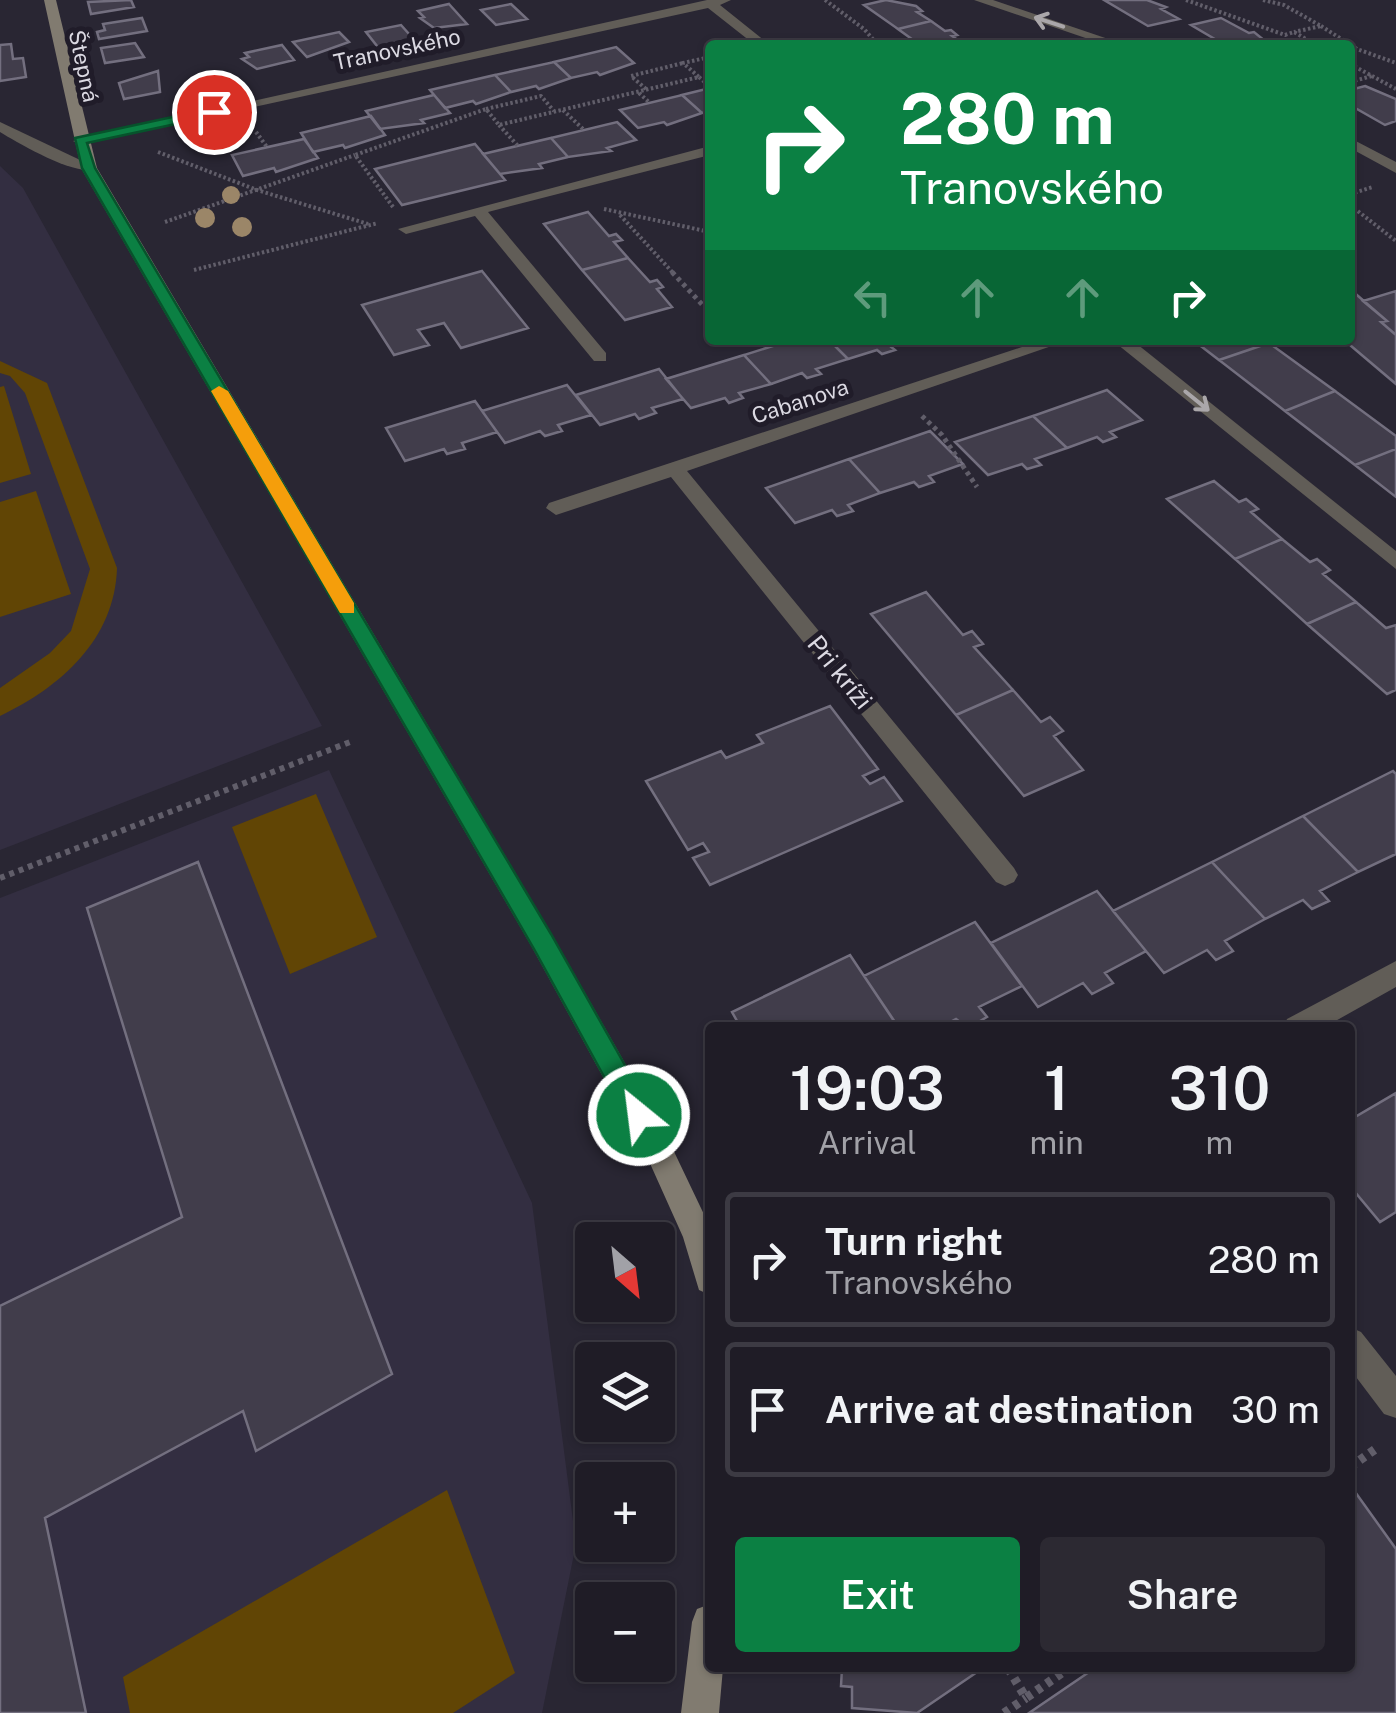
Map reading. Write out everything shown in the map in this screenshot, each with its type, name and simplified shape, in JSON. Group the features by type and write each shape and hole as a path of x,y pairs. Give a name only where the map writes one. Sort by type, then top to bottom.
{"street":[{"name":"Štepná","path":"50,0 80,141"},
{"path":"980,0 1104,40"},
{"name":"Tranovského","path":"80,141 718,2"},
{"path":"718,2 758,40"},
{"path":"0,126 34,147 88,168"},
{"path":"80,141 88,168 552,959 658,1149 698,1236 705,1261"},
{"path":"1355,145 1396,168"},
{"path":"404,223 478,210 705,151"},
{"path":"478,210 600,357"},
{"name":"Cabanova","path":"556,508 1045,345"},
{"path":"1127,345 1396,562"},
{"name":"Pri kríži","path":"675,469 1006,875"},
{"path":"1308,1022 1396,973"},
{"path":"1355,1349 1396,1402"},
{"path":"700,1713 705,1668"}],"path":[{"path":"825,0 873,40"},
{"path":"1186,0 1285,35 1321,26"},
{"path":"1263,0 1284,5 1342,40"},
{"path":"844,28 858,25"},
{"path":"1294,32 1308,40"},
{"path":"1355,49 1396,63"},
{"path":"646,90 630,76 705,58"},
{"path":"682,63 705,82"},
{"path":"1355,67 1396,90"},
{"path":"1355,81 1372,76"},
{"path":"499,125 699,77"},
{"path":"638,92 650,103"},
{"path":"165,222 486,109 541,96 555,112"},
{"path":"486,109 518,146"},
{"path":"564,110 584,130"},
{"path":"142,147 257,190 372,225"},
{"path":"355,155 404,223"},
{"path":"589,181 705,309"},
{"path":"1355,192 1373,186"},
{"path":"601,208 705,231"},
{"path":"1355,210 1396,241"},
{"path":"194,270 386,221"},
{"path":"910,406 942,435 977,487"},
{"path":"0,878 350,742"},
{"path":"1355,1463 1377,1448"},
{"path":"1010,1672 1026,1698"},
{"path":"1004,1713 1063,1672"}],"shaded area":[{"path":"0,166 23,188 322,726 0,850"},
{"path":"0,361 47,383 117,568 106,617 81,658 44,691 0,716 0,688 50,653 71,631 90,569 25,393 10,376 0,373"},
{"path":"4,386 31,474 0,483 0,387"},
{"path":"36,491 71,594 0,617 0,502"},
{"path":"329,770 532,1203 575,1536 542,1713 0,1713 0,898"},
{"path":"316,794 377,937 290,974 232,827"},
{"path":"447,1490 515,1673 453,1713 130,1713 123,1677"}],"building":[{"path":"131,0 134,7 91,14 88,2"},
{"path":"886,0 916,6 922,11 917,12 931,21 898,29 864,5"},
{"path":"1104,0 1147,0 1166,7 1161,9 1179,19 1148,26"},
{"path":"449,4 467,24 434,28 420,18 424,17 418,11"},
{"path":"511,4 527,19 496,25 481,10"},
{"path":"142,18 147,31 99,39 97,32 105,30 103,24"},
{"path":"1221,18 1264,40 1216,40 1191,25"},
{"path":"931,21 945,31 951,30 958,40 913,40 898,29"},
{"path":"401,25 417,43 381,51 366,32"},
{"path":"339,32 349,42 307,57 293,42"},
{"path":"135,43 144,57 105,63 101,48"},
{"path":"11,44 13,59 23,58 26,77 0,81 0,45"},
{"path":"282,45 294,60 257,69 242,59 249,57 245,53"},
{"path":"616,47 634,63 600,75 597,72 571,78 554,62"},
{"path":"554,62 571,78 539,89 536,86 511,92 495,75"},
{"path":"158,71 160,92 124,99 119,83"},
{"path":"495,75 511,92 476,104 473,101 445,108 430,90"},
{"path":"1365,86 1396,99 1396,121 1385,125 1355,108 1355,89"},
{"path":"705,89 705,112 702,113 682,95"},
{"path":"434,95 450,113 421,120 424,123 380,129 366,111"},
{"path":"682,95 702,113 667,125 664,122 638,128 620,110"},
{"path":"371,116 385,135 345,148 343,145 313,152 301,133"},
{"path":"617,122 636,140 607,148 611,151 568,157 551,138"},
{"path":"551,138 568,157 539,164 542,168 500,174 483,154"},
{"path":"304,139 318,158 276,172 274,168 243,176 232,155"},
{"path":"475,144 505,180 402,205 375,169"},
{"path":"588,212 609,236 616,234 622,240 614,242 628,258 582,270 544,224"},
{"path":"628,258 650,282 657,280 663,287 657,289 672,307 625,320 582,270"},
{"path":"482,271 528,328 461,348 444,323 418,330 429,345 394,355 362,305"},
{"path":"1396,291 1396,335 1381,322 1387,321 1363,301"},
{"path":"1355,293 1387,321 1381,322 1396,335 1396,384 1350,345 1355,345"},
{"path":"776,345 834,345 848,359 816,369 821,374 807,378 802,373 771,384 744,355"},
{"path":"834,345 893,345 890,346 895,350 882,354 877,350 848,359"},
{"path":"1200,345 1263,345 1219,360"},
{"path":"1272,345 1335,391 1285,411 1219,360"},
{"path":"744,355 771,384 739,393 743,398 729,403 725,398 691,408 666,379"},
{"path":"659,369 683,399 652,408 656,413 639,419 635,414 600,425 576,395"},
{"path":"567,385 591,415 558,425 562,431 545,436 540,431 505,443 482,411"},
{"path":"1107,390 1142,420 1110,432 1116,437 1103,442 1097,437 1067,448 1033,416"},
{"path":"1335,391 1396,436 1396,449 1355,465 1285,411"},
{"path":"475,401 497,432 462,443 465,449 447,454 444,449 405,461 386,428"},
{"path":"1033,416 1067,448 1035,459 1041,465 1027,469 1022,464 988,475 955,442"},
{"path":"930,431 963,464 929,476 934,482 919,487 914,482 880,493 849,459"},
{"path":"1396,449 1396,497 1355,465"},
{"path":"849,459 880,493 848,505 853,511 837,516 832,510 795,523 766,488"},
{"path":"1214,481 1239,502 1246,499 1258,509 1251,512 1282,539 1235,559 1167,499"},
{"path":"1282,539 1310,562 1317,559 1330,570 1323,574 1356,602 1307,624 1235,559"},
{"path":"926,592 963,635 972,631 983,644 974,647 1013,690 956,715 871,614"},
{"path":"1356,602 1386,628 1396,625 1396,690 1387,694 1307,624"},
{"path":"1013,690 1041,722 1050,717 1063,731 1054,736 1083,770 1024,796 956,715"},
{"path":"830,706 878,769 863,776 870,784 884,777 902,801 710,885 693,858 709,852 703,843 688,850 646,781 721,751 726,758 763,743 757,735"},
{"path":"1393,771 1396,854 1358,872 1303,816"},
{"path":"1303,816 1358,872 1320,891 1329,901 1312,909 1303,900 1265,919 1212,862"},
{"path":"198,862 392,1374 256,1451 243,1411 45,1518 86,1713 0,1713 0,1306 182,1217 87,908"},
{"path":"1212,862 1265,919 1225,941 1233,951 1216,960 1207,950 1164,973 1113,911"},
{"path":"1097,891 1146,951 1105,973 1113,983 1092,994 1083,983 1038,1007 991,943"},
{"path":"975,922 1022,986 979,1007 987,1017 978,1022 895,1022 864,976"},
{"path":"850,955 894,1021 738,1022 732,1012"},
{"path":"1396,1093 1396,1212 1380,1222 1355,1192 1355,1117"},
{"path":"1355,1492 1396,1549 1396,1713 1029,1713 1089,1672 1355,1672"},
{"path":"842,1672 977,1672 917,1713 852,1708 852,1687 841,1686"}],"slow traffic":[{"path":"219,391 347,608"}],"route":[{"path":"214,112 80,141 88,168 542,942 639,1115"}]}
